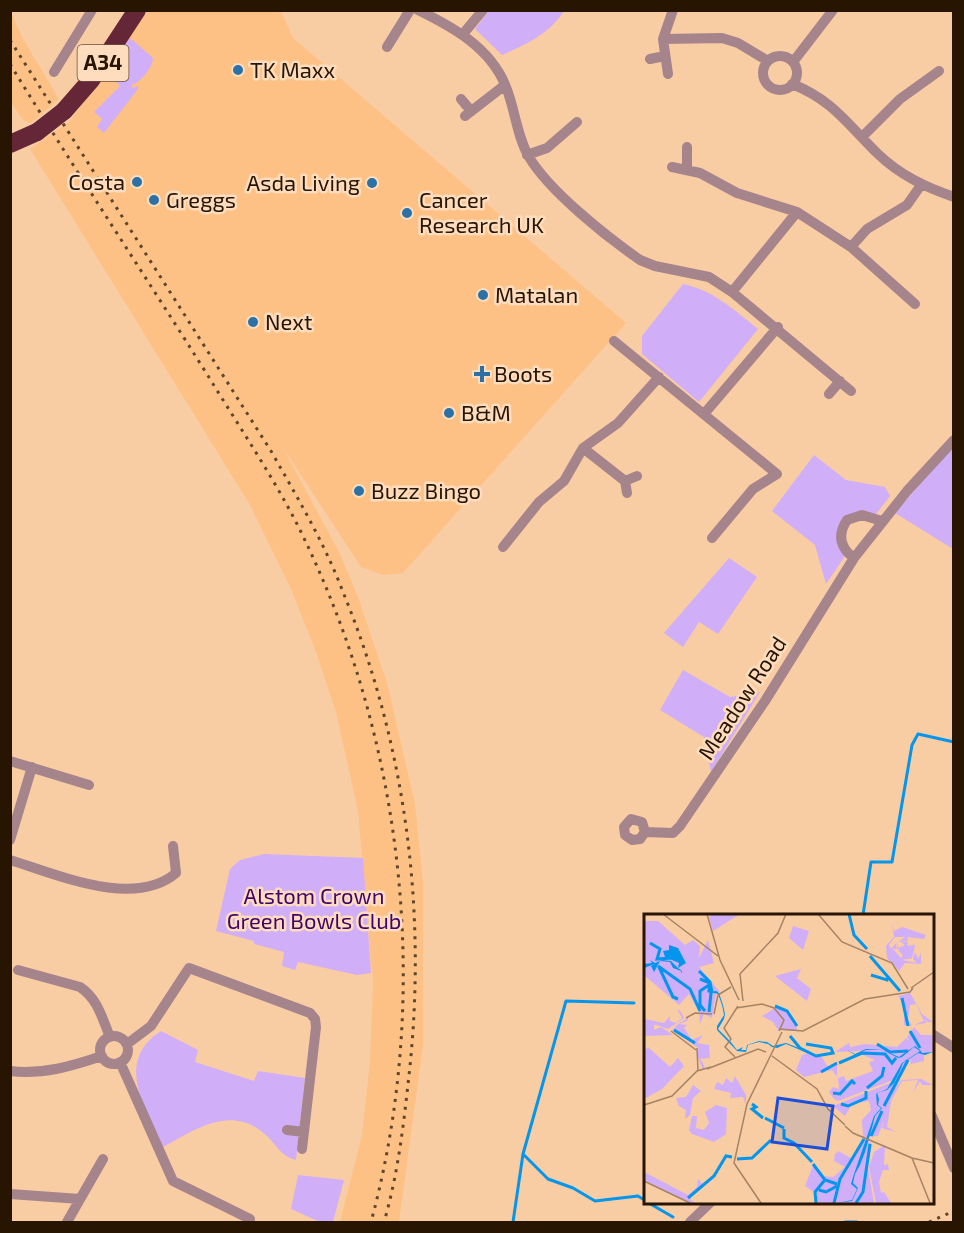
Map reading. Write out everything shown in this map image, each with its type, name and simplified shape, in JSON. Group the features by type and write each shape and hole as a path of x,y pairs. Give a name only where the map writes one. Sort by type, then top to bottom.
{"highway":[{"name":"A34","path":"10,144 37,132 64,111 91,80 137,10"}],"street":[{"path":"54,72 92,10"},
{"path":"387,47 411,10"},
{"path":"418,10 463,34 476,46 505,85 527,155 544,179 632,254 655,266 708,277 732,292 778,327 851,391"},
{"path":"463,34 483,10"},
{"path":"668,74 663,39 673,10"},
{"path":"793,62 833,10"},
{"path":"663,39 722,39 738,43 768,61"},
{"path":"650,59 664,56"},
{"path":"778,56 793,62 797,71 792,84 780,90 768,85 763,70 768,61 778,56"},
{"path":"863,136 900,99 939,71"},
{"path":"792,84 824,98 878,154 921,185 954,197"},
{"path":"460,99 468,113 505,85"},
{"path":"527,155 546,148 577,122"},
{"path":"687,147 687,168"},
{"path":"672,167 687,168 737,193 797,212 851,247 915,304"},
{"path":"851,247 867,229 907,205 921,185"},
{"path":"732,292 797,212"},
{"path":"704,414 778,327"},
{"path":"614,341 777,474 753,489 712,538"},
{"path":"503,547 539,502 564,481 583,448 618,423 659,377"},
{"path":"829,394 840,381"},
{"name":"Meadow Road","path":"645,832 673,833 680,826 753,718 854,558 882,521 954,440"},
{"path":"583,448 625,481 627,493"},
{"path":"625,481 637,476"},
{"path":"854,558 846,551 841,540 841,531 847,520 862,515 882,521"},
{"path":"10,760 89,785"},
{"path":"10,840 32,767"},
{"path":"10,860 98,886 129,888 165,882 176,873 173,846"},
{"path":"127,1044 151,1026 189,968 310,1013 315,1019 316,1028 302,1149"},
{"path":"18,970 80,987 87,992 94,998 110,1037"},
{"path":"934,1035 954,1048"},
{"path":"110,1037 121,1038 127,1044 127,1056 120,1062 108,1062 102,1056 102,1043 110,1037"},
{"path":"10,1071 26,1073 62,1069 102,1056"},
{"path":"120,1062 173,1181 250,1219"},
{"path":"934,1118 954,1168"},
{"path":"287,1130 304,1132"},
{"path":"67,1222 103,1159"},
{"path":"10,1194 80,1198"},
{"path":"690,1222 710,1203"}],"shaded area":[{"path":"147,11 281,11 293,38 626,323 403,573 383,575 361,567 282,446 340,554 358,597 387,683 415,804 423,882 423,1045 399,1222 340,1222 362,1135 370,1061 373,983 358,811 336,712 316,652 291,589 250,505 30,149 70,121"},
{"path":"11,12 23,39 59,99 31,123 24,121 11,103"}],"green space":[{"path":"489,11 564,11 544,32 502,55 475,29"},
{"path":"130,38 153,58 152,62 143,78 132,85 132,88 138,86 138,89 104,133 97,127 102,119 94,112 120,86 106,71"},
{"path":"683,284 714,296 758,329 699,402 642,354 642,336"},
{"path":"953,446 953,549 895,513"},
{"path":"814,455 846,480 885,487 890,496 876,514 844,519 845,556 826,584 815,545 772,511"},
{"path":"729,558 757,577 718,634 699,622 683,647 664,633"},
{"path":"683,670 730,697 760,692 711,772 704,737 660,710"},
{"name":"Alstom Crown Green Bowls Club","path":"264,854 363,858 371,973 357,975 298,962 295,970 282,966 284,952 216,931 230,869 240,860"},
{"path":"161,1031 198,1050 195,1062 254,1081 258,1071 305,1078 296,1160 284,1154 255,1127 229,1120 202,1127 163,1147 142,1102 136,1071 139,1056 147,1043"},
{"path":"298,1175 344,1180 333,1222 320,1222 291,1209"}],"waterway":[{"path":"863,914 871,862 892,862 912,745 918,734 954,742"},
{"path":"513,1222 523,1154 566,1001 634,1003"},
{"path":"524,1155 548,1179 573,1188 595,1201 638,1196 644,1200"},
{"path":"649,1203 673,1217"},
{"path":"845,1222 857,1222"}],"railway":[{"path":"10,40 271,451 327,555 365,651 383,711 397,772 407,834 413,896 414,1021 402,1136 384,1222"},
{"path":"10,64 210,379 288,507 334,607 363,692 384,779 398,868 403,957 401,1046 390,1135 371,1222"},
{"path":"929,1222 954,1211"}],"place":[{"name":"TK Maxx","path":"238,70"},
{"name":"Costa","path":"137,182"},
{"name":"Asda Living","path":"372,183"},
{"name":"Greggs","path":"154,200"},
{"name":"Cancer Research UK","path":"407,213"},
{"name":"Matalan","path":"483,295"},
{"name":"Next","path":"253,322"},
{"name":"Boots","path":"482,374"},
{"name":"B&M","path":"449,413"},
{"name":"Buzz Bingo","path":"359,491"}]}
